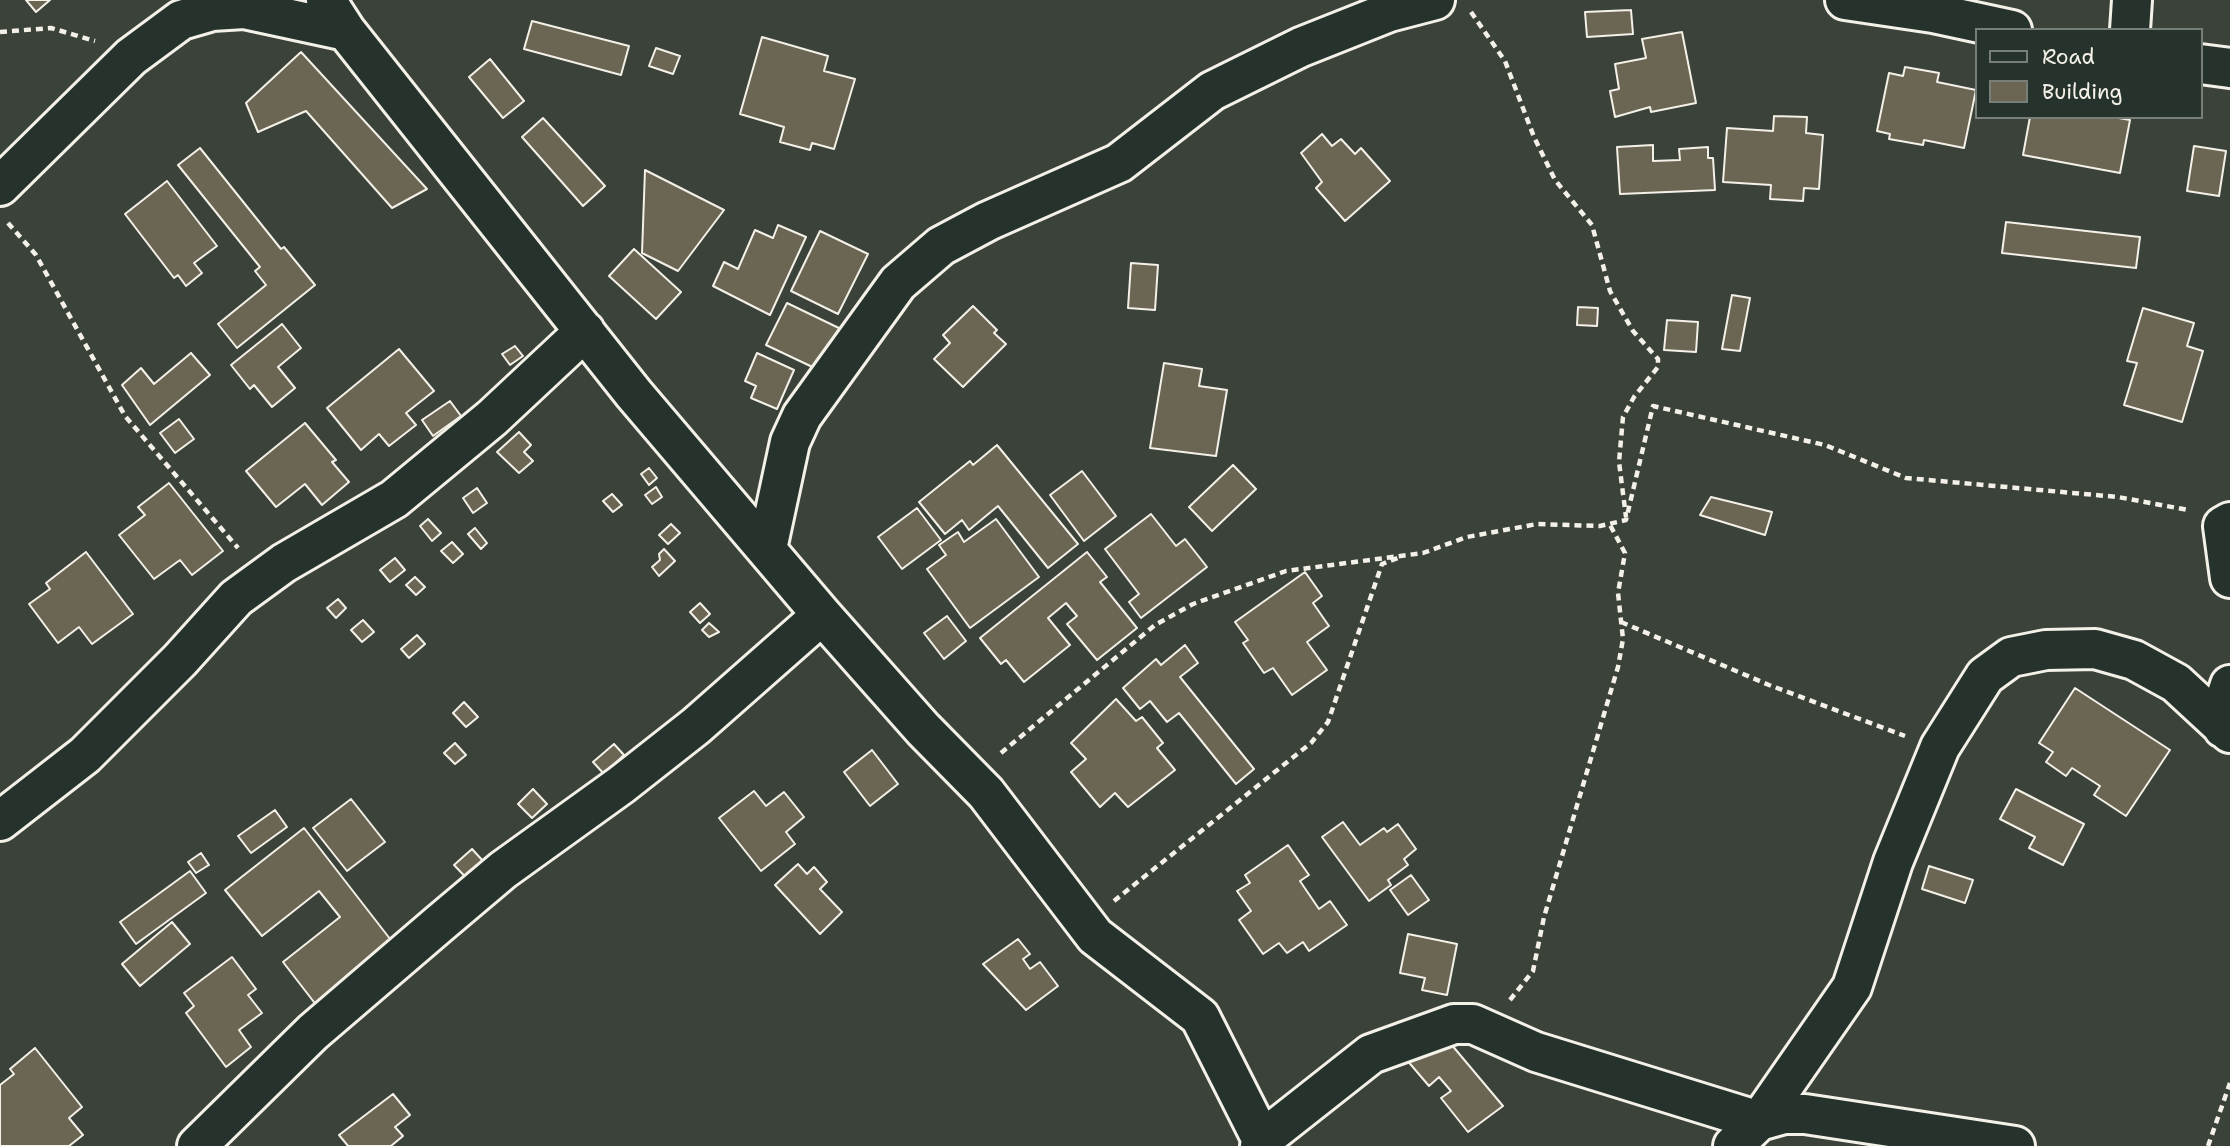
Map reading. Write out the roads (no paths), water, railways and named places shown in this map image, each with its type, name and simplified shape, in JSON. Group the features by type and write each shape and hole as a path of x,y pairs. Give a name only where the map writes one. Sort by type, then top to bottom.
{"street":[{"path":"767,548 790,442 802,416 898,283 941,246 988,221 1119,163 1212,91 1391,6 1435,0"},
{"path":"1845,0 1933,13 2003,28"},
{"path":"2130,28 2132,0"},
{"path":"8,166 185,10 244,9 336,16 634,394 822,615 986,793 1095,936 1200,1017 1261,1143 1371,1054 1454,1024 1479,1026 1536,1052 1746,1133 1784,1114 1805,1114 2015,1146"},
{"path":"2202,64 2230,68"},
{"path":"0,821 85,755 180,660 236,598 394,499 492,418 585,331"},
{"path":"2230,522 2223,526 2230,578"},
{"path":"197,1146 313,1032 439,924 503,870 621,785 696,726 822,615"},
{"path":"1746,1133 1852,987 1893,862 1940,747 1984,676 2011,657 2046,650 2095,649 2134,660 2176,683 2227,730"},
{"path":"2227,730 2224,702 2230,685"}]}
